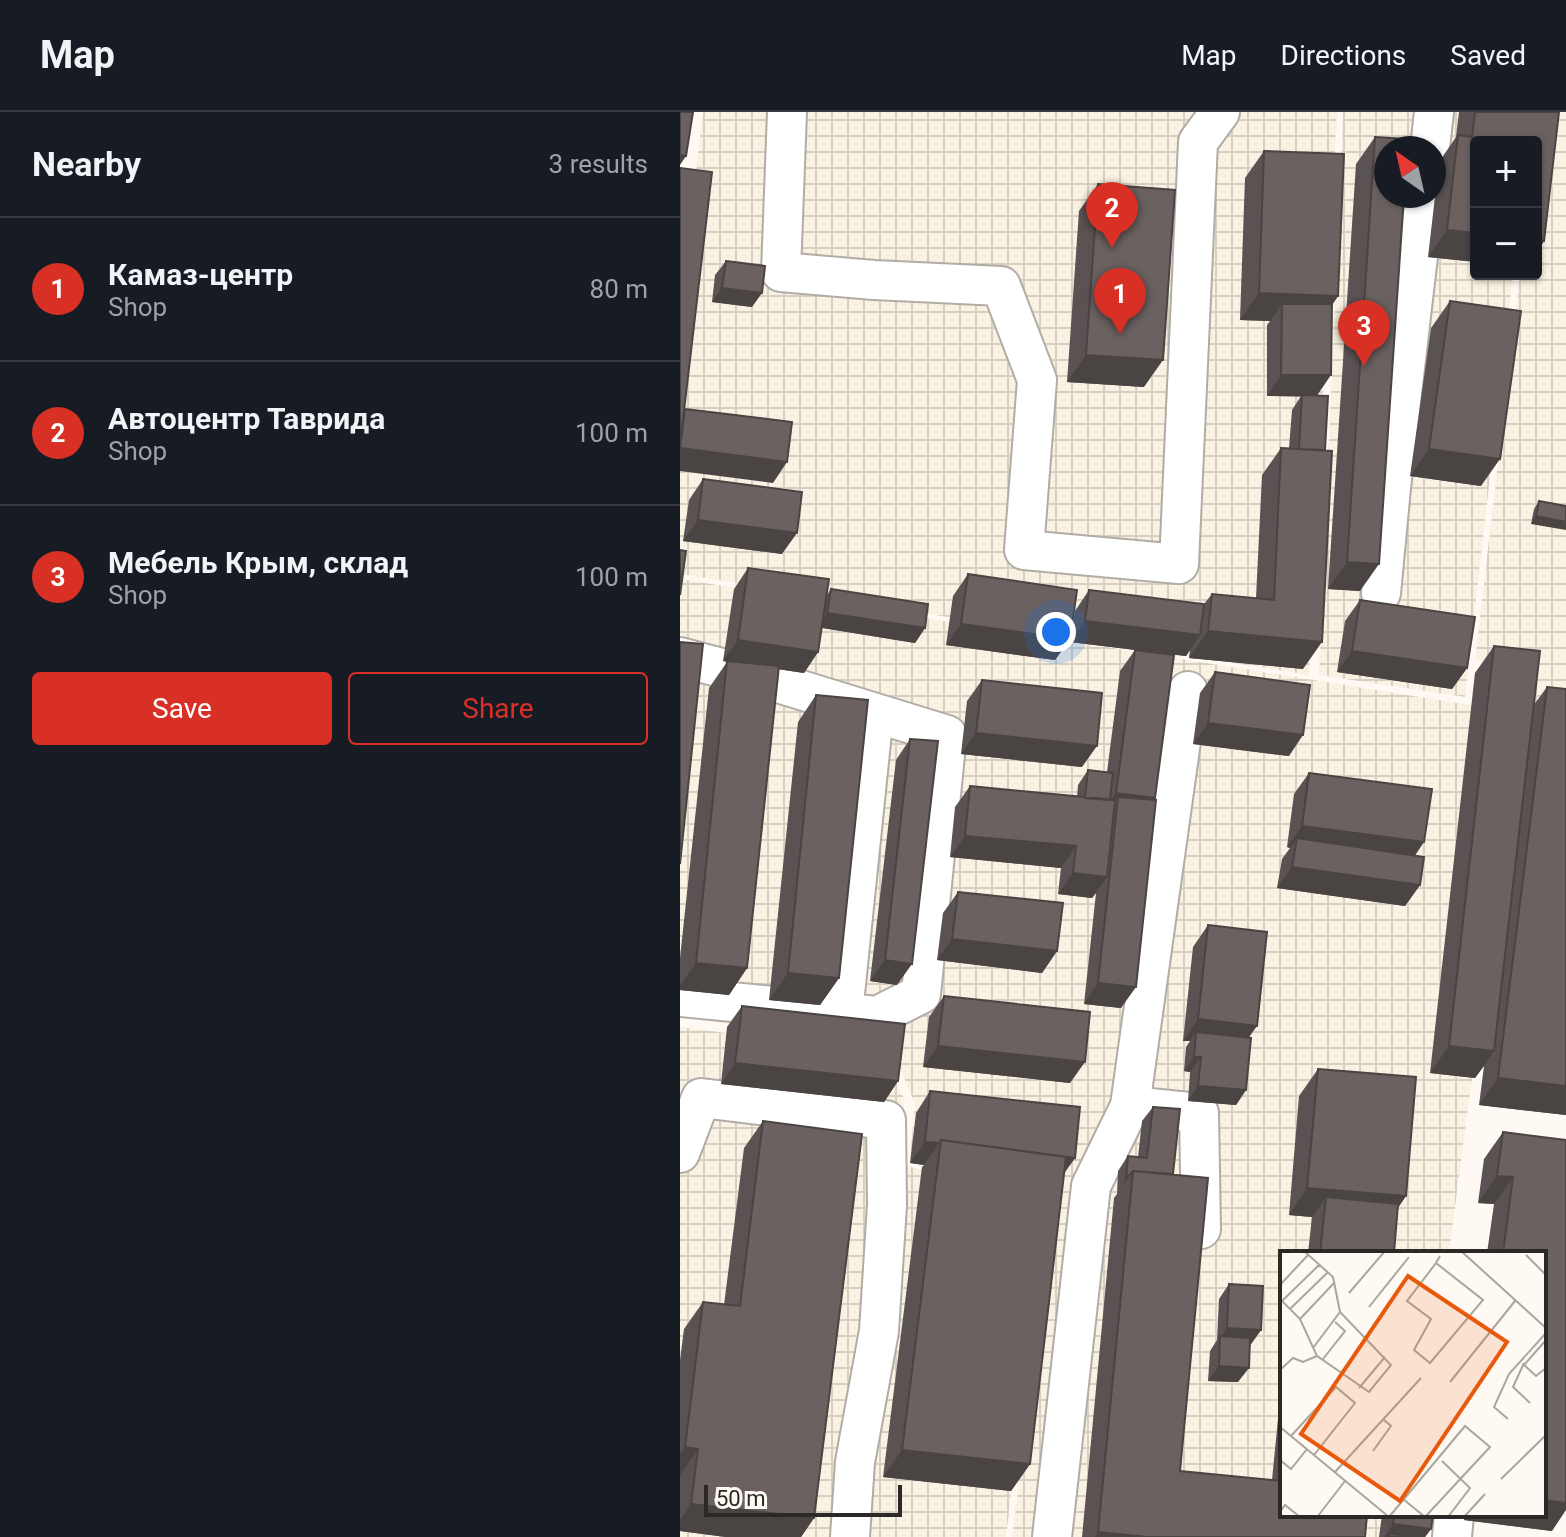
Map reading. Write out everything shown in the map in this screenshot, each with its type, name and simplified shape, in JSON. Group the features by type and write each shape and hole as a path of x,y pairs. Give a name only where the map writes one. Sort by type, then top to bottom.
{"lane":[{"path":"787,112 781,272 1001,286 1037,380 1024,550 1179,564 1198,142 1220,112"},
{"path":"1431,136 1434,112"},
{"path":"1381,593 1424,208"},
{"path":"680,657 775,682 947,735 921,994 877,1016 680,997"},
{"path":"1052,1537 1091,1186 1130,1106 1188,691"},
{"path":"843,1013 874,713"},
{"path":"680,1153 701,1098 886,1120 887,1205 879,1331 855,1462 850,1537"},
{"path":"1130,1106 1199,1113 1200,1261"},
{"path":"1452,1537 1454,1517"}],"shaded area":[{"path":"703,112 1337,112 1309,675 680,574 680,306"},
{"path":"1343,112 1531,112 1487,136 1470,136 1470,280 1512,280 1465,697 1319,675"},
{"path":"1539,112 1566,112 1566,711 1525,706 1526,667 1475,660 1519,280 1542,280 1542,136 1537,136"},
{"path":"680,579 1520,713 1449,1251 1280,1251 1280,1517 1415,1517 1412,1537 1012,1537 1057,1185 910,1158 915,1104 890,1045 680,1017"},
{"path":"680,1027 885,1053 904,1099 901,1165 1046,1194 1006,1537 680,1537"}],"building":[{"path":"680,112 693,112 686,156 680,155"},
{"path":"1475,112 1559,112 1544,241 1542,136 1472,136"},
{"path":"1458,135 1470,137 1470,232 1447,230"},
{"path":"1264,151 1344,154 1338,296 1259,293"},
{"path":"1374,152 1374,208 1403,208 1379,564 1347,562"},
{"path":"680,168 712,172 680,445"},
{"path":"1098,184 1175,190 1163,360 1086,355"},
{"path":"726,261 765,266 762,293 722,288"},
{"path":"1450,301 1521,311 1500,459 1429,449"},
{"path":"1282,304 1332,304 1331,375 1281,375"},
{"path":"1302,395 1328,396 1325,450 1299,449"},
{"path":"685,409 792,422 787,462 680,448"},
{"path":"1281,448 1332,451 1322,642 1208,631 1212,594 1274,600"},
{"path":"703,479 802,492 797,533 698,520"},
{"path":"1539,501 1566,506 1566,522 1536,516"},
{"path":"680,550 686,551 680,595"},
{"path":"748,568 829,579 818,652 738,640"},
{"path":"968,574 1077,590 1070,639 961,624"},
{"path":"831,589 928,604 925,628 827,613"},
{"path":"1089,590 1204,604 1200,635 1085,621"},
{"path":"1360,600 1475,617 1467,668 1352,651"},
{"path":"680,642 703,644 680,864"},
{"path":"1494,646 1540,651 1494,1051 1449,1046"},
{"path":"1135,650 1174,655 1155,798 1116,793"},
{"path":"727,661 779,666 747,968 696,963"},
{"path":"1215,672 1310,685 1303,735 1208,723"},
{"path":"982,680 1102,693 1097,746 976,733"},
{"path":"1547,687 1566,689 1566,1086 1498,1078"},
{"path":"816,695 868,700 839,978 788,973"},
{"path":"910,739 938,741 912,964 885,960"},
{"path":"1088,770 1113,773 1110,800 1085,798"},
{"path":"1309,773 1432,789 1424,842 1302,826"},
{"path":"970,786 1115,800 1107,877 1073,873 1076,846 965,836"},
{"path":"1118,797 1156,800 1136,987 1098,983"},
{"path":"1297,838 1424,857 1420,885 1292,867"},
{"path":"958,892 1063,903 1057,951 952,939"},
{"path":"1208,925 1267,932 1257,1026 1198,1019"},
{"path":"944,996 1090,1012 1085,1062 938,1046"},
{"path":"742,1006 905,1024 898,1081 735,1063"},
{"path":"1196,1032 1251,1038 1246,1090 1198,1086 1201,1057 1194,1057"},
{"path":"1318,1069 1416,1077 1406,1196 1307,1188"},
{"path":"930,1091 1080,1107 1075,1158 941,1140 939,1143 925,1142"},
{"path":"1153,1107 1180,1109 1173,1174 1133,1171 1126,1179 1128,1156 1147,1158"},
{"path":"763,1121 862,1134 814,1518 691,1504 698,1449 685,1447 703,1302 740,1306"},
{"path":"1503,1132 1566,1140 1566,1503 1546,1500 1546,1251 1503,1251 1513,1177 1497,1176"},
{"path":"941,1140 1066,1157 1030,1464 902,1450"},
{"path":"1133,1171 1208,1178 1180,1471 1280,1481 1280,1517 1367,1517 1365,1537 1148,1537 1098,1532"},
{"path":"1326,1197 1398,1204 1394,1251 1320,1251"},
{"path":"1229,1284 1263,1286 1261,1330 1227,1328"},
{"path":"1220,1336 1250,1338 1249,1368 1219,1366"},
{"path":"1394,1517 1433,1517 1431,1529 1393,1524"},
{"path":"1389,1534 1423,1537 1389,1537"}],"place":[{"name":"Автоцентр Таврида","path":"1112,248"},
{"name":"Камаз-центр","path":"1120,334"},
{"name":"Мебель Крым, склад","path":"1364,366"}]}
